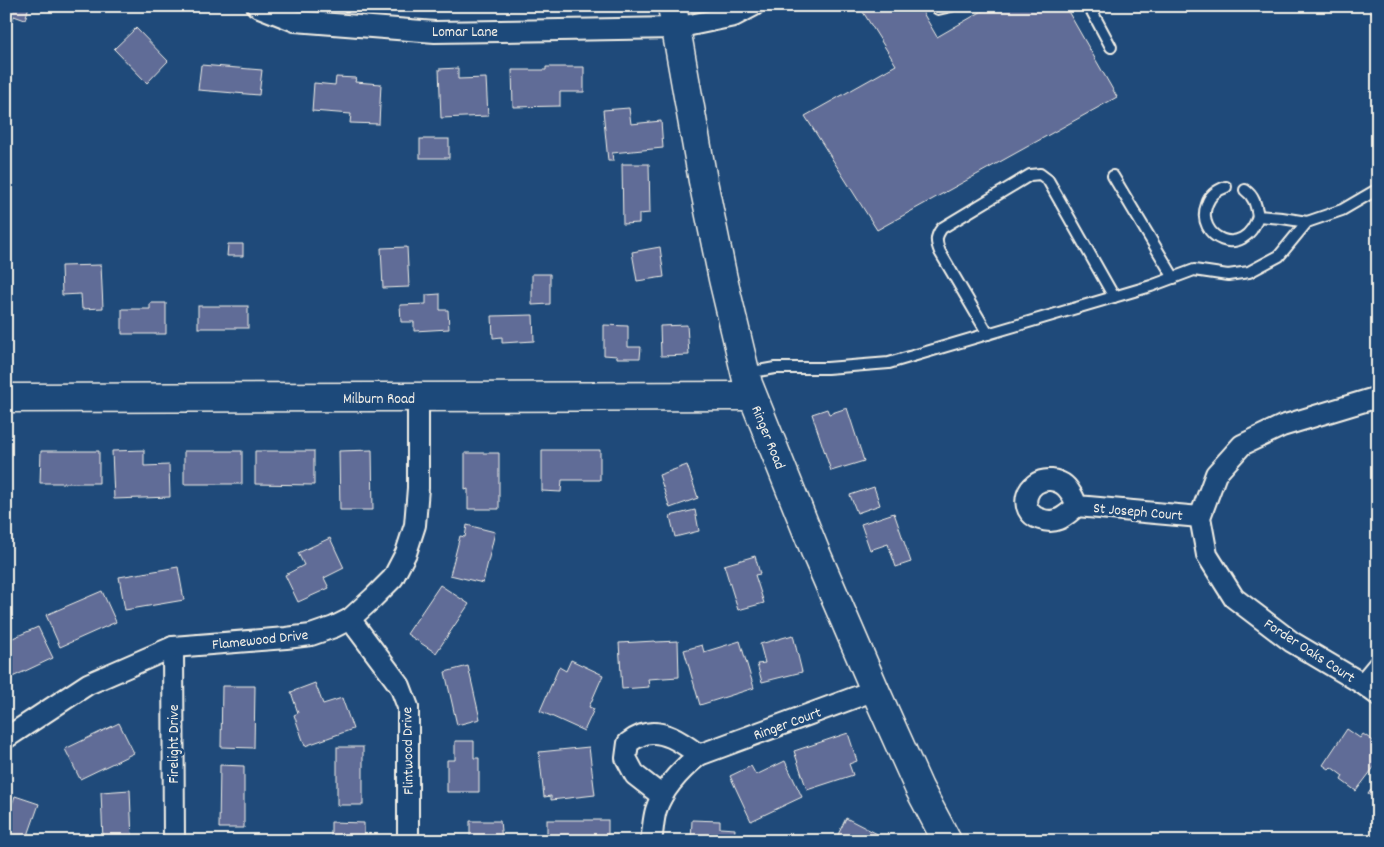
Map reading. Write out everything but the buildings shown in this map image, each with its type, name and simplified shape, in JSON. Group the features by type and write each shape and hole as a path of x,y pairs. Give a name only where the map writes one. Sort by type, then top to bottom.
{"street":[{"name":"Lomar Lane","path":"256,6 295,21 435,32 674,17 734,16 753,6"},
{"name":"Ringer Road","path":"674,17 703,181 723,279 749,384 814,551 875,690 920,788 947,841"},
{"name":"Milburn Road","path":"6,398 418,398 749,384"},
{"path":"1200,517 1216,474 1242,444 1282,426 1378,397"},
{"name":"Flamewood Drive","path":"6,738 88,684 173,647 302,636 334,627 350,619 393,578 406,553 415,525 418,488 418,398"},
{"name":"St Joseph Court","path":"1077,506 1200,517"},
{"name":"Forder Oaks Court","path":"1200,517 1207,555 1234,598 1292,642 1370,689"},
{"name":"Flintwood Drive","path":"350,619 400,686 408,707 408,841"},
{"name":"Firelight Drive","path":"173,647 174,841"},
{"path":"1370,689 1378,666"},
{"name":"Ringer Court","path":"651,841 656,811 662,796 678,776 699,755 875,690"},
{"path":"662,796 635,775 626,758 628,743 642,734 657,733 682,742 699,755"}],"lane":[{"path":"934,6 938,9 950,6"},
{"path":"1089,6 1112,47"},
{"path":"1375,6 1378,11"},
{"path":"988,334 940,252 936,243 936,235 942,228 1030,175 1040,174 1048,180 1114,297"},
{"path":"1113,176 1174,278"},
{"path":"1226,187 1220,189 1212,196 1204,211 1205,221 1209,229 1215,236 1224,240 1241,240 1248,235 1254,226 1258,216 1253,199 1245,190"},
{"path":"1258,216 1307,222 1342,210 1378,190"},
{"path":"749,384 775,368 827,368 889,363 1114,297 1194,270 1228,275 1249,272 1279,256 1307,222"}]}
